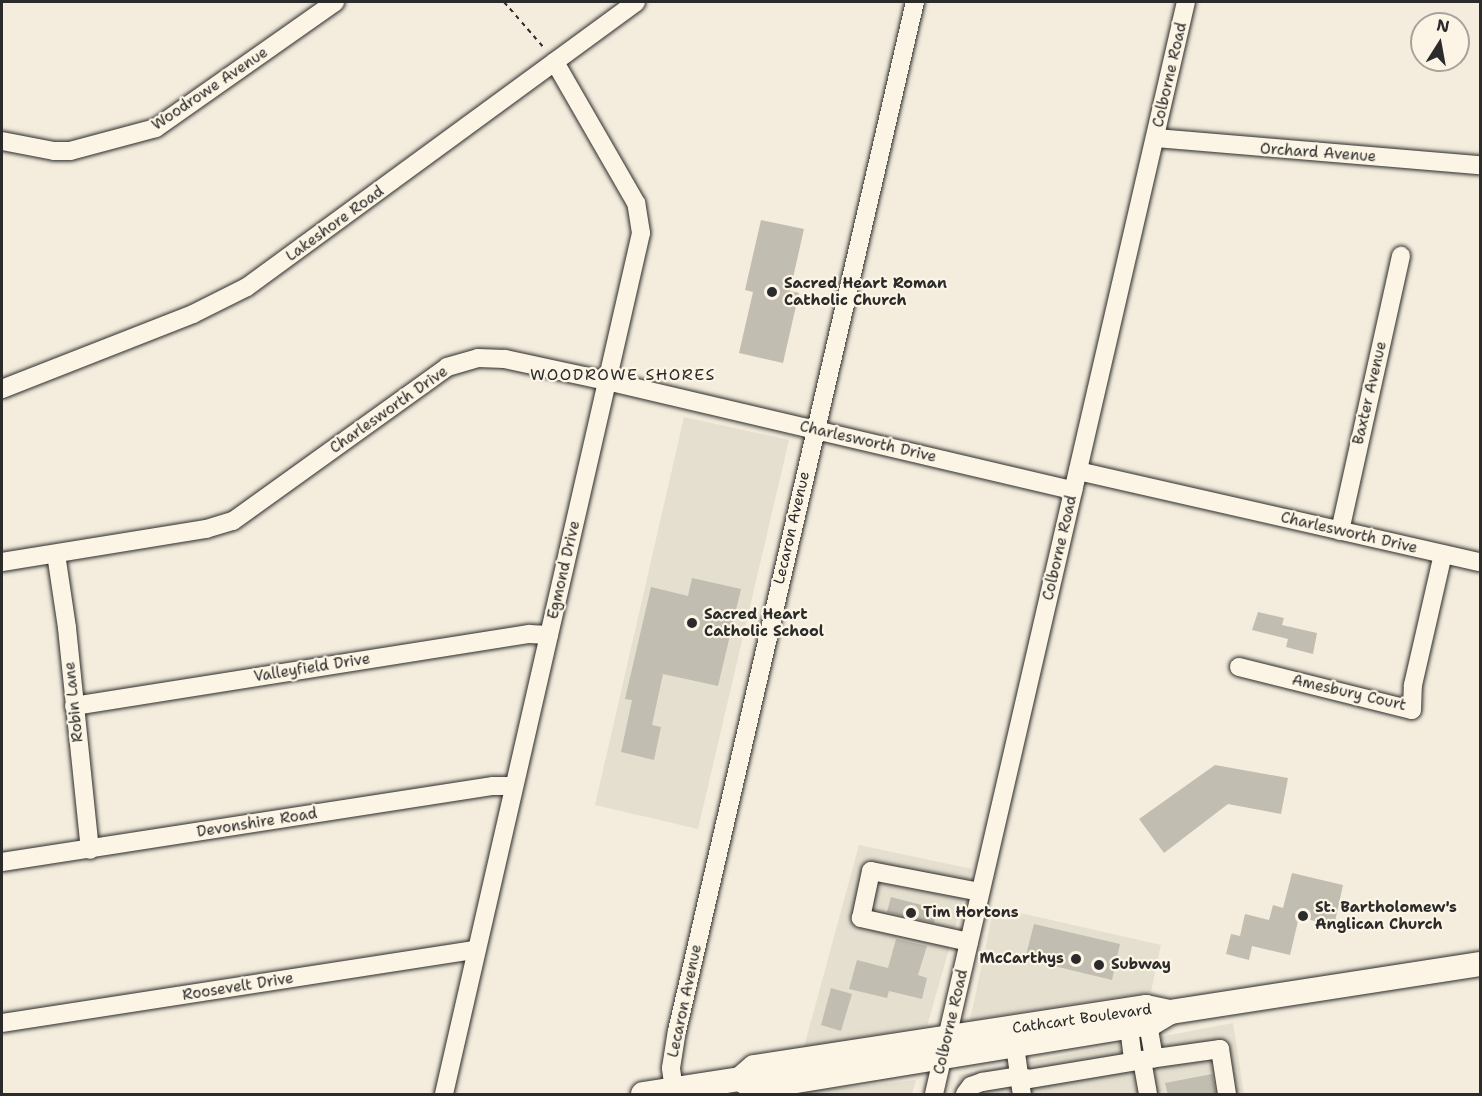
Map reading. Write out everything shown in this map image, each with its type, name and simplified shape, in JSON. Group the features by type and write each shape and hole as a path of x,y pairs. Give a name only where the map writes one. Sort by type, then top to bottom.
{"main road":[{"path":"1170,1012 1480,964"},
{"name":"Cathcart Boulevard","path":"945,1048 1146,1007 1170,1012"},
{"name":"Cathcart Boulevard","path":"674,1090 740,1079 754,1066 945,1048 1015,1046 1139,1026 1170,1012"},
{"path":"644,1095 674,1090"}],"street":[{"name":"Woodrowe Avenue","path":"2,141 54,151 70,151 156,128 335,2"},
{"name":"Lakeshore Road","path":"2,389 179,320 247,287 636,2"},
{"name":"Lecaron Avenue","path":"674,1090 671,1068 677,1031 915,2"},
{"name":"Colborne Road","path":"934,1095 1186,2"},
{"name":"Egmond Drive","path":"444,1095 475,950 639,248 640,218 630,193 555,62"},
{"name":"Orchard Avenue","path":"1156,138 1480,165"},
{"name":"Baxter Avenue","path":"1340,531 1401,256"},
{"name":"Charlesworth Drive","path":"2,562 206,530 233,521 447,367 478,358 505,358 1073,490"},
{"name":"Charlesworth Drive","path":"1078,471 1480,562"},
{"name":"Robin Lane","path":"56,554 67,628 90,850"},
{"name":"Amesbury Court","path":"1239,667 1412,710 1413,685 1443,554"},
{"name":"Valleyfield Drive","path":"74,706 529,634 549,635"},
{"name":"Devonshire Road","path":"2,862 493,786 513,786"},
{"path":"969,942 865,919 871,871 980,892"},
{"name":"Roosevelt Drive","path":"2,1023 475,950"},
{"path":"1139,1026 1148,1095"},
{"path":"1015,1046 1022,1095"},
{"path":"965,1095 971,1086 982,1082 1020,1076 1029,1079 1220,1049 1227,1095"}],"path":[{"path":"504,2 526,24 555,62"}],"shaded area":[{"name":"Sacred Heart Catholic School","path":"684,417 789,440 698,829 595,805"},
{"path":"859,845 972,869 927,1026 804,1047"},
{"path":"994,907 1161,945 1151,992 970,1020"},
{"path":"1233,1023 1244,1094 954,1094 959,1075"},
{"path":"916,1080 912,1094 785,1094"}],"building":[{"name":"Sacred Heart Roman Catholic Church","path":"761,220 804,229 790,291 799,293 783,363 739,353 753,292 745,290"},
{"path":"692,578 741,589 718,686 663,674 652,725 661,727 654,760 621,752 632,700 625,699 651,587 688,596"},
{"path":"1258,612 1284,618 1282,625 1317,633 1313,654 1286,647 1288,639 1252,630"},
{"path":"1215,765 1288,778 1281,814 1228,804 1164,853 1139,819"},
{"name":"St. Bartholomew's Anglican Church","path":"1292,873 1343,885 1334,926 1299,917 1290,955 1252,946 1249,960 1226,954 1231,934 1240,936 1245,914 1269,920 1273,905 1283,908"},
{"name":"Tim Hortons","path":"891,897 937,909 934,923 887,912"},
{"path":"1034,924 1120,944 1112,980 1025,959"},
{"path":"896,939 927,946 918,975 927,978 922,999 889,991 887,998 849,989 857,960 888,968"},
{"path":"831,988 852,994 841,1031 821,1025"},
{"path":"1212,1074 1216,1095 1168,1095 1165,1083"}],"place":[{"name":"Sacred Heart Roman Catholic Church","path":"772,292"},
{"name":"Sacred Heart Catholic School","path":"692,623"},
{"name":"Tim Hortons","path":"911,913"},
{"name":"St. Bartholomew's Anglican Church","path":"1303,916"},
{"name":"McCarthys","path":"1076,959"},
{"name":"Subway","path":"1099,965"}],"district":[{"name":"WOODROWE SHORES","path":"623,375"}]}
